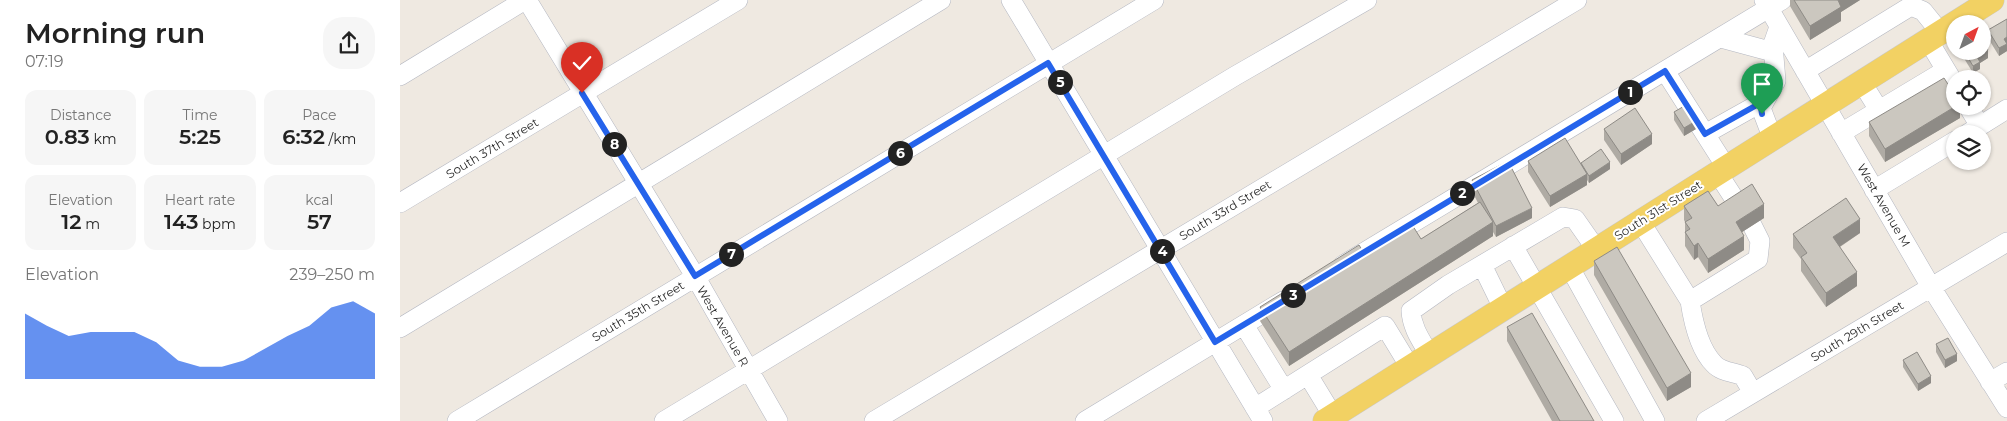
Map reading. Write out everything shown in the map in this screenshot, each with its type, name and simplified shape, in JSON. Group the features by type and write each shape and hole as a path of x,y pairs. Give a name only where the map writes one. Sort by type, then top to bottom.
{"main road":[{"name":"South 31st Street","path":"1329,418 1824,104 1992,0"}],"street":[{"path":"400,76 526,0"},
{"name":"West Avenue R","path":"526,0 695,276 778,421"},
{"name":"South 37th Street","path":"400,203 738,0"},
{"path":"400,328 941,0"},
{"path":"1011,0 1259,415 1284,390 1385,326 1420,361"},
{"name":"South 35th Street","path":"457,421 1154,0"},
{"path":"664,421 1103,155 1367,0"},
{"name":"South 33rd Street","path":"874,421 1577,0"},
{"path":"1325,276 1721,38 1772,3"},
{"name":"West Avenue M","path":"1772,3 1779,27 1931,287 2007,408"},
{"path":"1805,71 1911,6 1923,11 1947,70"},
{"path":"1772,137 1761,111 1764,101 1776,81 1773,39 1779,27"},
{"path":"1721,38 1773,52"},
{"path":"1665,71 1705,134 1739,206"},
{"path":"1841,133 1879,110 1946,80"},
{"path":"1861,81 1879,110"},
{"path":"1705,134 1764,101"},
{"path":"1981,125 2007,109"},
{"path":"1874,190 1946,146"},
{"path":"1420,361 1416,333 1411,320 1411,311 1427,298 1563,217 1569,216 1575,219 1596,249"},
{"path":"1640,221 1690,301 1693,326 1714,364 1723,370 1743,376 1753,393"},
{"path":"1690,301 1758,259 1760,241 1752,225"},
{"name":"South 29th Street","path":"1706,421 2007,242"},
{"path":"1513,246 1535,288 1614,421"},
{"path":"1482,265 1503,308"},
{"path":"1568,266 1655,421"},
{"path":"1085,421 1301,290"},
{"path":"1244,325 1284,390"},
{"path":"1990,382 2007,372"},
{"path":"1308,375 1329,418"}],"building":[{"path":"1794,0 1838,0 1841,7 1810,26"},
{"path":"2007,19 2007,37 2004,39 2007,44 1999,48 1991,35 1991,28"},
{"path":"1969,60 1979,60 1980,62 1973,66"},
{"path":"1944,78 1946,81 1946,112 1885,149 1869,122"},
{"path":"1686,105 1696,121 1684,128 1674,112"},
{"path":"1635,108 1652,134 1621,154 1604,129"},
{"path":"1565,138 1587,174 1550,196 1528,161"},
{"path":"1601,149 1610,162 1589,176 1581,163"},
{"path":"1508,161 1532,208 1496,226 1472,180"},
{"path":"1752,184 1764,204 1736,222 1744,236 1708,259 1698,243 1694,246 1685,232 1690,229 1685,222 1692,218 1684,206 1708,191 1718,206"},
{"path":"1846,198 1860,219 1833,237 1857,272 1826,293 1801,257 1807,253 1793,234"},
{"path":"1480,202 1493,222 1289,352 1260,307 1359,245 1364,253 1411,223 1421,239"},
{"path":"1617,247 1691,373 1667,388 1594,261"},
{"path":"1532,313 1594,421 1560,421 1507,327"},
{"path":"1948,338 1957,354 1945,360 1936,344"},
{"path":"1917,352 1931,376 1918,384 1903,360"}],"route":[{"path":"582,93 695,276 1048,63 1215,342 1665,71 1705,134 1764,101 1761,108 1762,114"}]}
